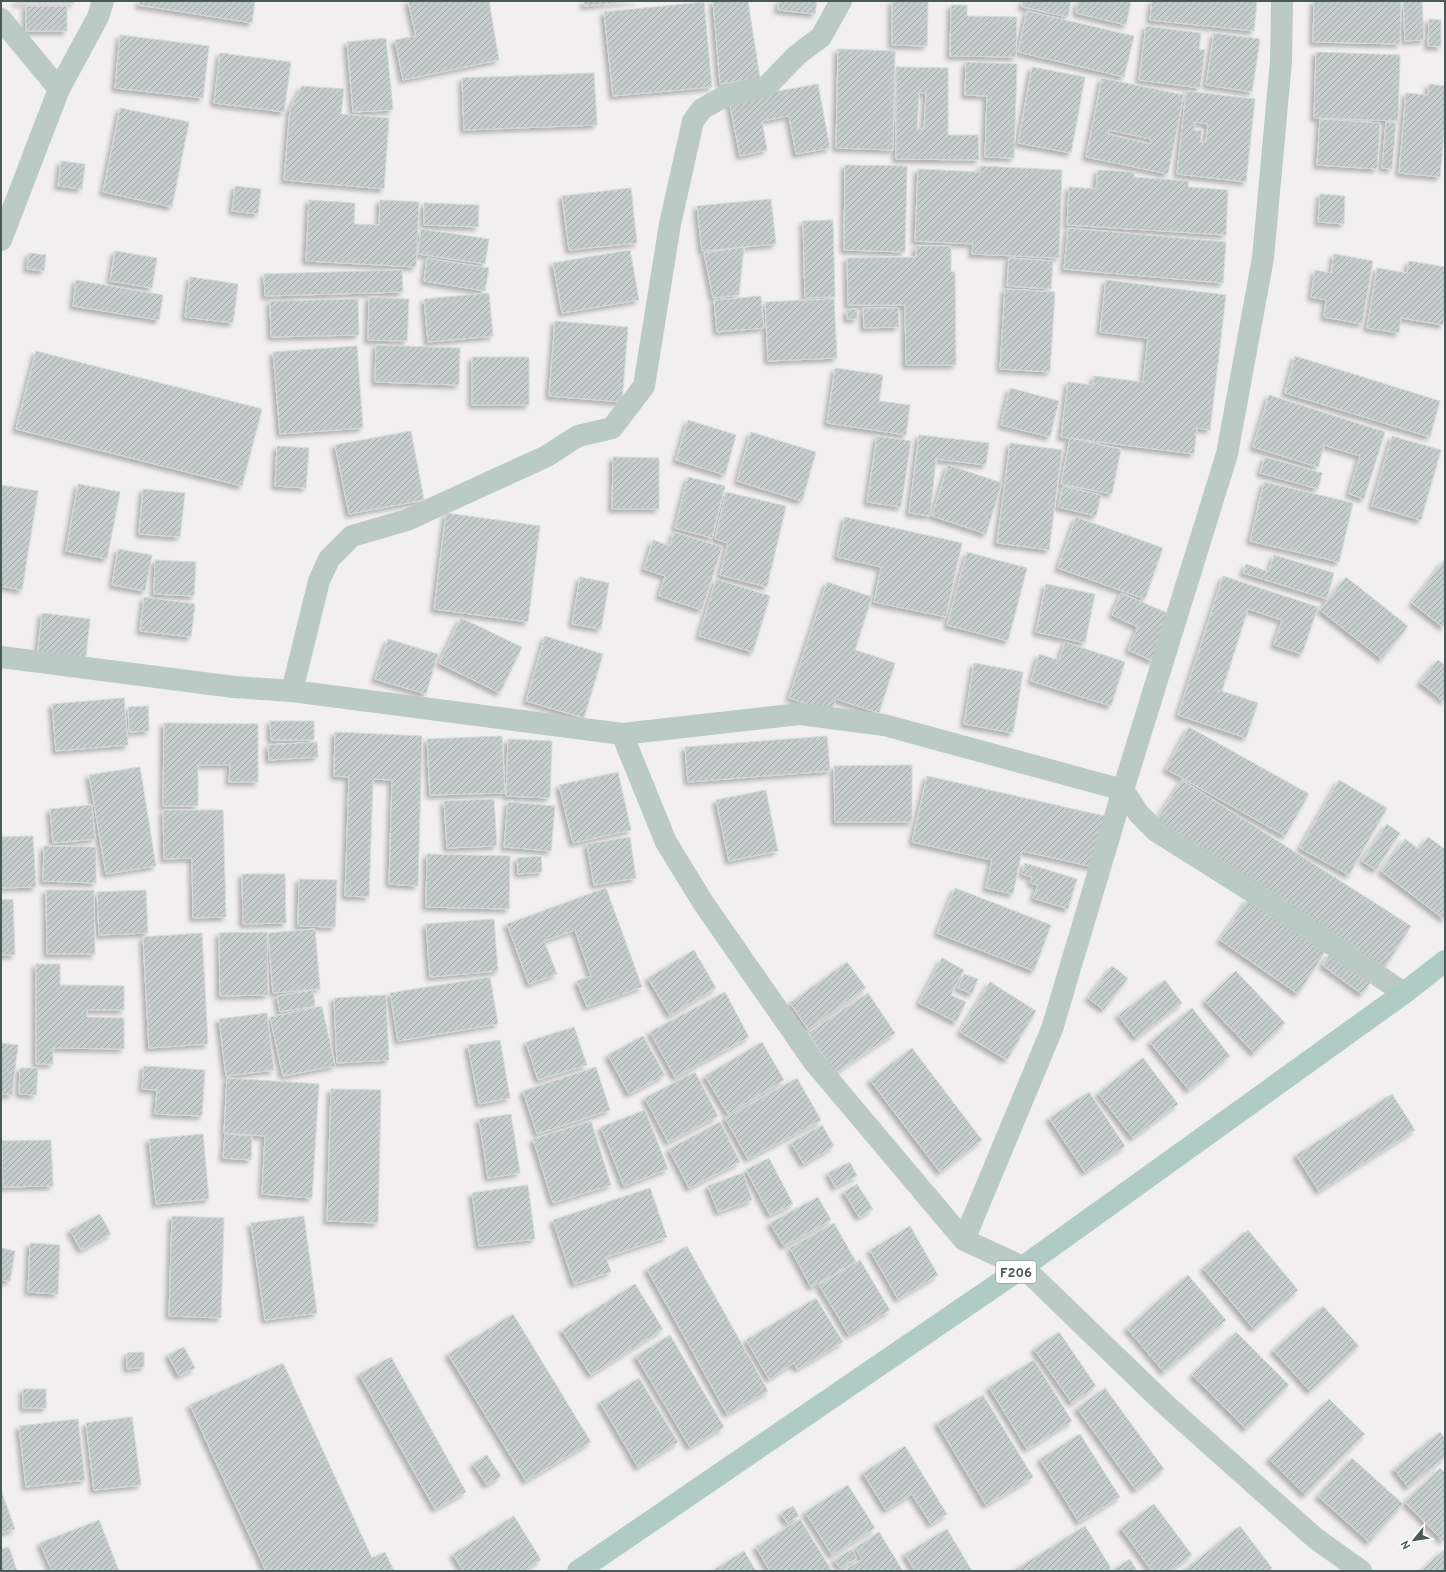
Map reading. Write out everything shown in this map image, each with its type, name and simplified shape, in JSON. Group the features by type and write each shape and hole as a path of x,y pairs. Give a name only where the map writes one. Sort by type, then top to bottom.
{"main road":[{"name":"F206","path":"578,1571 1023,1267 1404,993 1445,961"}],"street":[{"path":"1,240 59,89 98,17 103,1"},
{"path":"292,691 319,581 329,559 352,536 407,520 547,456 578,436 612,428 644,386 670,224 693,121 702,109 726,96 767,86 797,55 821,37 840,1"},
{"path":"964,1240 1052,1029 1123,790 1226,454 1263,258 1281,61 1282,1"},
{"path":"1,19 59,89"},
{"path":"1,657 234,687 292,691 622,734 800,714 884,725 1123,790 1139,814 1156,831 1275,906 1404,993"},
{"path":"622,734 666,842 704,904 814,1062 964,1240 1023,1267 1167,1406 1315,1538 1361,1571"}],"building":[{"path":"16,1 74,1 74,3 16,3"},
{"path":"139,1 255,1 252,23 139,5"},
{"path":"408,1 489,1 499,60 403,80 395,40 416,36"},
{"path":"584,1 637,1 584,6"},
{"path":"713,1 748,1 760,78 720,84"},
{"path":"779,1 817,1 815,14 778,10"},
{"path":"892,1 928,1 927,46 892,45"},
{"path":"1023,1 1071,1 1068,17 1022,7"},
{"path":"1078,1 1131,1 1126,25 1076,13"},
{"path":"1152,1 1257,1 1254,31 1150,20"},
{"path":"1314,1 1401,1 1400,44 1313,42"},
{"path":"1403,1 1422,1 1424,40 1405,41"},
{"path":"704,2 712,87 613,96 604,12"},
{"path":"951,5 967,5 967,16 1017,17 1016,57 950,56"},
{"path":"26,6 67,6 67,31 26,31"},
{"path":"1027,11 1134,36 1124,77 1018,52"},
{"path":"1429,19 1441,20 1441,47 1428,46"},
{"path":"1146,26 1201,33 1199,49 1205,50 1200,88 1139,80"},
{"path":"1214,33 1260,39 1252,92 1206,85"},
{"path":"120,35 209,46 203,98 115,88"},
{"path":"386,38 393,110 353,112 347,42"},
{"path":"838,49 895,51 893,150 836,148"},
{"path":"1316,52 1400,55 1398,121 1314,118"},
{"path":"220,53 291,62 284,112 214,103"},
{"path":"966,62 1017,64 1014,158 985,157 987,96 965,95"},
{"path":"896,67 948,68 948,135 978,135 979,160 896,159","holes":["919,93 926,93 924,129 917,129"]},
{"path":"1032,67 1085,77 1071,153 1018,143"},
{"path":"594,73 597,125 464,130 462,78"},
{"path":"1102,78 1184,95 1168,174 1086,157","holes":["1109,130 1151,139 1150,144 1108,134"]},
{"path":"818,84 830,148 796,154 789,116 762,121 767,150 740,156 729,100"},
{"path":"1429,84 1445,86 1445,123 1440,177 1399,173 1406,93 1428,95"},
{"path":"302,86 344,89 341,114 389,118 384,189 284,180 290,109"},
{"path":"1186,91 1255,99 1246,182 1177,174","holes":["1195,122 1208,124 1206,142 1200,142 1202,131 1194,130"]},
{"path":"120,108 189,122 172,207 103,192"},
{"path":"1320,119 1380,123 1377,169 1317,165"},
{"path":"1386,122 1396,123 1392,169 1382,168"},
{"path":"61,161 85,164 82,189 58,186"},
{"path":"845,165 907,166 905,252 844,250"},
{"path":"980,166 1062,170 1059,258 972,254 973,244 915,241 918,169 980,172"},
{"path":"1098,170 1134,172 1134,177 1189,181 1188,187 1228,190 1226,235 1067,225 1069,187 1096,189"},
{"path":"235,186 261,189 258,214 232,211"},
{"path":"631,188 637,243 569,250 562,196"},
{"path":"1320,194 1345,196 1344,224 1318,222"},
{"path":"771,199 776,244 702,251 697,206"},
{"path":"309,200 355,203 354,224 379,225 380,200 419,202 416,267 306,261"},
{"path":"424,203 479,205 478,227 424,225"},
{"path":"833,220 835,297 805,298 803,221"},
{"path":"1068,228 1226,242 1223,283 1064,269"},
{"path":"421,229 489,239 485,264 418,254"},
{"path":"916,246 951,246 951,272 955,272 956,365 906,365 905,305 848,305 847,258 916,257"},
{"path":"744,247 739,295 713,298 704,253"},
{"path":"630,250 639,300 562,313 553,263"},
{"path":"115,251 157,258 152,288 110,281"},
{"path":"29,253 46,255 44,271 27,269"},
{"path":"1334,254 1373,261 1362,324 1324,317 1326,300 1311,297 1315,270 1331,273"},
{"path":"427,258 489,268 485,291 424,281"},
{"path":"1009,258 1053,261 1051,289 1007,286"},
{"path":"1409,261 1445,267 1445,314 1443,325 1401,318 1399,333 1367,328 1377,268 1407,273"},
{"path":"402,270 403,292 265,296 264,274"},
{"path":"190,277 238,284 233,323 185,317"},
{"path":"76,280 163,295 159,320 73,306"},
{"path":"1106,280 1226,295 1210,430 1197,428 1194,454 1061,437 1068,382 1093,385 1094,376 1143,382 1148,338 1100,332"},
{"path":"1005,289 1055,292 1050,372 1000,369"},
{"path":"489,293 493,336 428,342 424,299"},
{"path":"761,296 764,328 717,332 714,300"},
{"path":"369,297 409,299 407,341 368,340"},
{"path":"358,299 359,335 271,337 270,301"},
{"path":"834,299 837,358 768,361 765,302"},
{"path":"863,308 898,308 899,327 864,328"},
{"path":"857,309 857,319 847,319 847,310"},
{"path":"555,321 628,327 622,402 549,396"},
{"path":"376,345 460,348 459,385 375,382"},
{"path":"357,346 363,428 280,434 273,352"},
{"path":"36,351 262,409 242,486 16,429"},
{"path":"1295,356 1440,401 1430,437 1285,393"},
{"path":"472,357 529,357 529,405 472,405"},
{"path":"835,368 883,375 879,401 910,405 906,435 827,423"},
{"path":"1010,388 1059,401 1050,437 1001,425"},
{"path":"1269,395 1385,432 1364,499 1349,494 1360,456 1324,445 1318,467 1253,447"},
{"path":"688,420 736,435 725,475 676,460"},
{"path":"411,431 424,500 349,514 335,445"},
{"path":"751,432 816,452 802,501 737,481"},
{"path":"919,435 989,443 986,465 936,459 930,516 909,513"},
{"path":"877,436 911,441 901,507 867,502"},
{"path":"1392,436 1441,450 1421,520 1372,506"},
{"path":"1070,438 1121,449 1112,494 1061,484"},
{"path":"1010,443 1062,450 1049,550 997,543"},
{"path":"277,446 309,448 306,488 275,486"},
{"path":"613,457 659,458 659,509 612,509"},
{"path":"1265,457 1322,473 1318,489 1260,473"},
{"path":"948,465 1002,483 986,534 932,516"},
{"path":"688,477 725,486 712,538 675,528"},
{"path":"1264,482 1353,503 1339,562 1250,541"},
{"path":"78,484 120,492 107,559 66,551"},
{"path":"1,485 38,491 22,590 1,586"},
{"path":"1063,486 1101,495 1096,516 1058,507"},
{"path":"143,489 185,493 180,537 139,534"},
{"path":"726,492 786,506 767,587 720,575 728,543 715,539"},
{"path":"446,513 540,526 528,622 434,609"},
{"path":"845,517 962,543 946,617 874,602 881,567 837,557"},
{"path":"1076,517 1163,548 1145,599 1058,568"},
{"path":"674,532 722,547 702,610 659,596 665,576 644,569 653,540 670,546"},
{"path":"118,549 152,555 145,591 112,585"},
{"path":"967,552 1027,568 1008,641 947,625"},
{"path":"1274,555 1334,573 1327,599 1243,573 1246,564 1269,572"},
{"path":"1445,559 1445,625 1443,627 1412,603"},
{"path":"155,560 196,562 194,596 154,594"},
{"path":"1223,576 1318,607 1302,654 1274,645 1282,620 1248,609 1222,691 1258,703 1246,738 1178,715"},
{"path":"580,577 609,583 601,629 572,624"},
{"path":"1346,577 1408,626 1382,659 1320,610"},
{"path":"716,579 770,596 753,652 699,636"},
{"path":"827,582 872,597 855,650 895,663 879,713 836,699 831,712 789,698"},
{"path":"1046,584 1095,594 1085,643 1036,632"},
{"path":"1121,593 1172,615 1153,661 1128,650 1138,627 1112,615"},
{"path":"144,597 195,604 191,637 140,631"},
{"path":"42,613 90,619 85,664 37,659"},
{"path":"461,618 522,647 500,693 439,663"},
{"path":"545,636 603,654 584,718 526,701"},
{"path":"388,639 438,654 426,694 375,679"},
{"path":"1065,642 1125,662 1111,706 1031,681 1039,654 1059,660"},
{"path":"1438,660 1445,665 1445,702 1420,682"},
{"path":"974,663 1023,672 1013,733 964,724"},
{"path":"124,698 128,745 56,751 52,704"},
{"path":"148,706 149,731 129,732 128,707"},
{"path":"270,721 314,721 314,740 271,740"},
{"path":"164,723 258,724 258,782 229,782 230,765 198,765 198,806 163,806"},
{"path":"1189,727 1309,794 1285,836 1166,769"},
{"path":"335,732 422,736 418,886 389,884 392,780 373,779 369,897 345,896 349,777 334,776"},
{"path":"502,736 505,793 430,795 427,739"},
{"path":"827,736 830,771 688,782 685,747"},
{"path":"508,739 552,741 550,798 506,796"},
{"path":"317,742 318,757 269,760 268,745"},
{"path":"912,765 912,822 835,822 834,766"},
{"path":"140,767 156,866 106,874 89,775"},
{"path":"618,772 631,830 573,843 559,785"},
{"path":"927,776 1109,817 1098,868 1022,851 1013,894 986,888 992,860 912,842"},
{"path":"1182,780 1411,926 1382,972 1153,825"},
{"path":"1339,780 1387,808 1349,875 1300,848"},
{"path":"766,790 778,851 729,861 716,800"},
{"path":"494,799 497,846 447,848 444,801"},
{"path":"508,802 555,806 551,851 504,847"},
{"path":"92,805 95,839 53,843 50,809"},
{"path":"163,810 223,810 226,917 193,918 192,858 164,859"},
{"path":"1387,824 1400,833 1376,870 1362,861"},
{"path":"33,836 36,887 1,888 1,837"},
{"path":"630,837 636,878 594,885 587,844"},
{"path":"1428,837 1445,849 1445,920 1381,871 1405,839 1419,849"},
{"path":"44,846 96,847 96,883 43,881"},
{"path":"427,854 510,856 509,909 426,907"},
{"path":"541,856 542,872 518,874 517,858"},
{"path":"1025,863 1077,879 1068,909 1033,898 1038,885 1030,883 1032,877 1022,874"},
{"path":"242,874 285,874 286,923 243,924"},
{"path":"299,879 337,880 335,927 298,926"},
{"path":"606,888 642,987 587,1007 577,981 591,976 575,930 544,941 557,974 529,984 507,924"},
{"path":"955,888 1051,925 1034,971 937,933"},
{"path":"46,890 94,890 95,954 47,954"},
{"path":"146,890 148,933 99,935 97,892"},
{"path":"13,899 15,955 1,955 1,900"},
{"path":"1248,899 1325,952 1298,994 1220,940"},
{"path":"494,919 498,971 430,977 426,924"},
{"path":"315,929 320,989 273,993 268,933"},
{"path":"267,932 268,995 220,996 219,933"},
{"path":"202,933 208,1044 149,1048 143,937"},
{"path":"694,950 716,988 670,1015 648,978"},
{"path":"1331,953 1371,982 1362,994 1322,965"},
{"path":"942,958 964,970 951,995 966,1002 956,1022 919,1003"},
{"path":"847,962 866,988 808,1029 790,1003"},
{"path":"36,964 60,964 60,985 124,986 124,1010 87,1010 87,1017 124,1018 124,1049 53,1048 53,1064 36,1064"},
{"path":"1112,966 1128,978 1104,1010 1088,998"},
{"path":"1236,971 1285,1023 1254,1053 1205,1001"},
{"path":"964,974 978,979 972,994 958,988"},
{"path":"490,977 498,1024 398,1041 390,993"},
{"path":"1165,980 1182,1003 1136,1038 1118,1015"},
{"path":"990,982 1036,1011 1007,1060 960,1032"},
{"path":"313,990 315,1006 280,1012 277,996"},
{"path":"725,992 749,1037 675,1077 650,1032"},
{"path":"868,993 895,1033 835,1073 808,1033"},
{"path":"386,995 389,1060 337,1063 334,998"},
{"path":"322,1006 335,1066 283,1076 270,1017"},
{"path":"1192,1008 1230,1056 1189,1090 1150,1042"},
{"path":"267,1013 274,1070 226,1076 219,1019"},
{"path":"574,1027 587,1065 538,1080 526,1042"},
{"path":"643,1036 665,1075 629,1094 608,1055"},
{"path":"500,1040 510,1098 479,1104 468,1045"},
{"path":"762,1042 784,1080 728,1114 705,1076"},
{"path":"1,1043 18,1045 12,1095 1,1094"},
{"path":"912,1048 982,1140 940,1172 870,1080"},
{"path":"1143,1058 1178,1104 1133,1138 1098,1093"},
{"path":"144,1066 205,1070 202,1116 155,1114 157,1090 142,1089"},
{"path":"596,1067 610,1110 537,1134 523,1091"},
{"path":"20,1068 38,1068 36,1095 19,1094"},
{"path":"695,1072 718,1116 668,1142 645,1098"},
{"path":"227,1078 319,1084 312,1198 262,1194 265,1136 224,1133"},
{"path":"797,1078 821,1120 748,1159 725,1118"},
{"path":"331,1089 381,1090 378,1223 327,1221"},
{"path":"1089,1092 1125,1146 1085,1172 1049,1118"},
{"path":"1392,1094 1415,1130 1319,1191 1296,1155"},
{"path":"645,1110 668,1169 624,1186 601,1127"},
{"path":"511,1114 520,1173 488,1178 479,1119"},
{"path":"591,1121 611,1185 553,1203 533,1139"},
{"path":"720,1122 740,1162 689,1188 669,1149"},
{"path":"822,1125 834,1146 804,1164 791,1143"},
{"path":"203,1134 209,1199 156,1204 149,1139"},
{"path":"225,1134 252,1136 251,1160 223,1158"},
{"path":"51,1140 53,1186 3,1187 2,1141"},
{"path":"769,1158 793,1204 770,1215 746,1170"},
{"path":"850,1162 857,1176 835,1187 828,1173"},
{"path":"743,1173 752,1200 718,1212 708,1186"},
{"path":"857,1184 873,1209 859,1217 844,1192"},
{"path":"528,1185 535,1239 479,1246 472,1193"},
{"path":"650,1188 667,1237 606,1257 611,1272 574,1284 553,1220"},
{"path":"818,1197 831,1220 784,1246 770,1223"},
{"path":"100,1214 111,1234 81,1250 70,1230"},
{"path":"172,1216 224,1218 221,1318 169,1316"},
{"path":"304,1216 317,1313 265,1320 251,1223"},
{"path":"834,1223 856,1262 811,1287 790,1248"},
{"path":"910,1226 938,1275 898,1299 870,1250"},
{"path":"1248,1230 1298,1290 1254,1329 1203,1268"},
{"path":"30,1243 60,1245 58,1294 28,1292"},
{"path":"687,1246 768,1391 727,1414 647,1269"},
{"path":"1,1248 15,1251 10,1281 1,1280"},
{"path":"860,1260 890,1310 849,1335 819,1285"},
{"path":"1188,1275 1226,1320 1164,1372 1127,1328"},
{"path":"635,1284 663,1329 591,1375 562,1330"},
{"path":"816,1298 843,1342 797,1369 794,1363 769,1379 746,1340"},
{"path":"1323,1306 1359,1346 1310,1391 1273,1350"},
{"path":"513,1314 591,1442 526,1481 448,1354"},
{"path":"1059,1332 1096,1386 1072,1403 1034,1349"},
{"path":"1236,1332 1289,1385 1246,1429 1192,1375"},
{"path":"670,1335 724,1427 690,1447 636,1356"},
{"path":"184,1347 195,1368 179,1376 168,1355"},
{"path":"144,1352 144,1367 127,1369 127,1353"},
{"path":"391,1357 466,1492 435,1509 359,1374"},
{"path":"1034,1360 1072,1421 1027,1449 989,1387"},
{"path":"283,1363 372,1558 385,1552 394,1571 266,1571 190,1405"},
{"path":"639,1378 678,1442 638,1467 600,1402"},
{"path":"1105,1388 1164,1469 1136,1490 1077,1408"},
{"path":"23,1389 46,1389 46,1408 23,1408"},
{"path":"983,1395 1033,1477 986,1505 937,1423"},
{"path":"1329,1399 1365,1434 1305,1495 1269,1459"},
{"path":"132,1417 141,1485 94,1490 86,1423"},
{"path":"78,1419 85,1480 26,1487 19,1426"},
{"path":"1440,1432 1445,1438 1445,1457 1408,1487 1394,1469"},
{"path":"1080,1434 1120,1497 1079,1522 1040,1459"},
{"path":"905,1446 947,1514 931,1524 912,1494 886,1510 863,1473"},
{"path":"487,1455 501,1476 487,1485 473,1464"},
{"path":"1352,1458 1403,1504 1369,1542 1318,1496"},
{"path":"1440,1468 1445,1473 1444,1542 1405,1502"},
{"path":"848,1485 875,1528 832,1555 805,1512"},
{"path":"1,1490 15,1529 1,1533"},
{"path":"1154,1504 1192,1555 1170,1571 1152,1571 1121,1528"},
{"path":"793,1506 799,1516 787,1523 781,1513"},
{"path":"514,1516 541,1560 523,1571 463,1571 453,1554"},
{"path":"800,1519 832,1571 770,1571 756,1547"},
{"path":"99,1520 119,1571 52,1571 40,1543"},
{"path":"1085,1526 1111,1568 1107,1571 1013,1571"},
{"path":"1240,1526 1272,1568 1269,1571 1183,1571"},
{"path":"947,1529 972,1571 915,1571 905,1554"},
{"path":"879,1532 903,1571 843,1571 862,1559 855,1548"},
{"path":"9,1547 17,1571 1,1571 1,1549"},
{"path":"852,1549 857,1558 840,1568 834,1560"},
{"path":"1445,1549 1445,1571 1421,1571"},
{"path":"744,1551 756,1571 712,1571"},
{"path":"1130,1559 1137,1571 1111,1571"}]}
